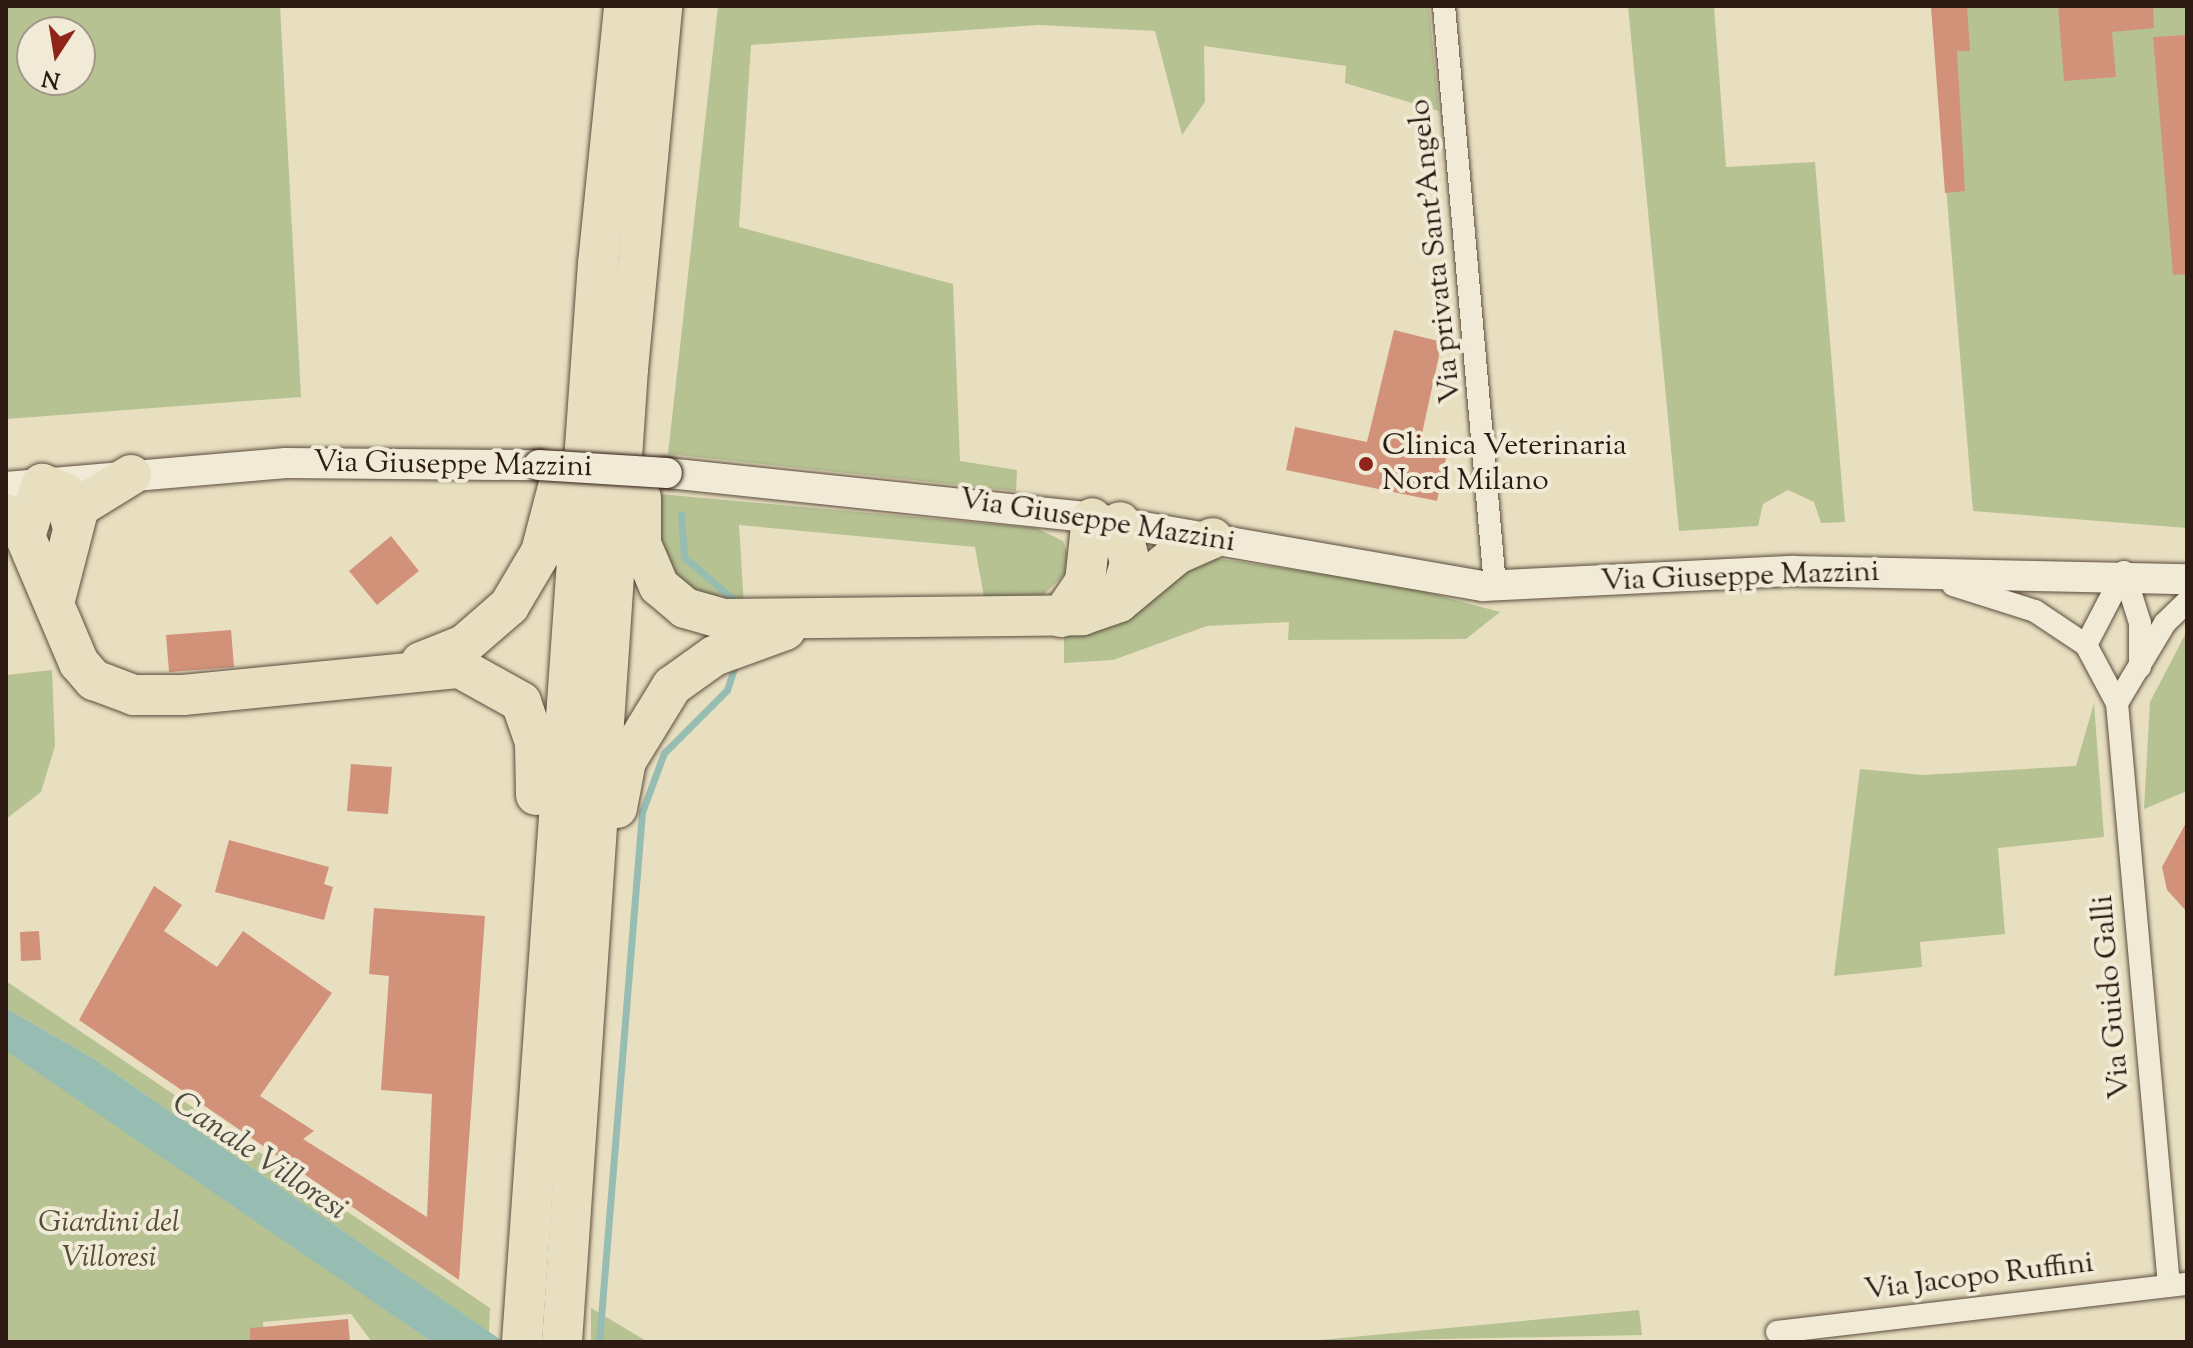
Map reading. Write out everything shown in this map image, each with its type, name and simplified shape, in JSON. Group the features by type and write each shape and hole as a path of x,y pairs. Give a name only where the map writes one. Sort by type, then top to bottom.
{"highway":[{"path":"522,1336 598,264 624,6"},
{"path":"562,1342 628,369 662,6"},
{"path":"395,670 443,655 488,627 541,552 560,493 571,378 598,264"},
{"path":"628,369 647,388 639,525 659,586 702,615 808,624 1061,617 1119,602 1177,554 1213,538"},
{"path":"56,596 71,521 87,497 131,475"},
{"path":"71,521 65,493 24,485 16,525 56,596 79,663 94,680 124,693 279,687 395,670 460,668 521,702 535,742 534,890 548,940"},
{"path":"1061,617 1085,582 1106,520"},
{"path":"1106,520 1130,563 1119,602"},
{"path":"587,943 606,911 626,761 655,705 714,656 808,624"}],"street":[{"name":"Via privata Sant'Angelo","path":"1444,6 1495,586"},
{"name":"Via Giuseppe Mazzini","path":"24,485 131,475 364,461 539,465 667,473 1106,520 1495,586 1794,571 2124,572 2187,579"},
{"name":"Via Guido Galli","path":"1794,571 1968,585 2035,611 2086,645 2117,703 2178,1285"},
{"path":"2086,645 2124,572"},
{"path":"2124,572 2140,623 2140,668"},
{"path":"2117,703 2165,623 2187,602"},
{"name":"Via Jacopo Ruffini","path":"1777,1332 2178,1285"}],"green space":[{"path":"6,6 280,6 301,397 6,419"},
{"path":"718,6 1429,6 1439,111 1345,83 1346,66 1204,46 1205,102 1182,135 1155,31 1039,25 751,45 739,227 953,284 960,461 1017,470 1016,491 668,454"},
{"path":"1628,6 1714,6 1726,167 1815,162 1845,522 1821,523 1814,502 1788,490 1763,504 1758,526 1679,531"},
{"path":"1931,6 2187,6 2187,528 1973,511"},
{"path":"649,493 1036,528 1063,541 1072,567 1041,597 984,597 975,547 739,525 744,607 721,606 667,577"},
{"path":"1213,558 1399,585 1500,612 1466,639 1288,640 1289,622 1207,626 1113,660 1064,663 1064,629"},
{"path":"2187,631 2187,791 2144,809 2150,702"},
{"path":"52,670 55,746 41,792 6,819 6,675"},
{"path":"2094,703 2104,837 1998,848 2005,934 1920,942 1922,967 1834,976 1860,769 1923,775 2076,766"},
{"path":"6,981 490,1308 489,1332 94,1059 6,1008"},
{"name":"Giardini del Villoresi","path":"6,1051 71,1091 432,1342 372,1342 351,1314 263,1322 264,1342 6,1342"},
{"path":"591,1308 648,1342 591,1342"},
{"path":"1639,1310 1642,1335 1299,1342"}],"water":[{"path":"6,1008 94,1059 504,1342 432,1342 6,1051"}],"building":[{"path":"1931,6 1967,6 1970,51 1957,51 1965,191 1945,193"},
{"path":"2058,6 2153,6 2154,28 2112,32 2116,77 2064,81"},
{"path":"2187,35 2187,274 2173,275 2153,37"},
{"path":"1394,330 1442,342 1418,452 1446,458 1437,501 1286,470 1295,427 1367,442"},
{"path":"391,536 419,571 377,605 349,571"},
{"path":"231,630 234,667 169,672 166,635"},
{"path":"351,764 392,767 388,814 347,811"},
{"path":"2187,821 2187,912 2167,890 2162,867"},
{"path":"229,840 329,867 324,884 333,887 324,920 215,892"},
{"path":"154,886 182,905 164,931 217,967 243,931 332,993 260,1096 314,1131 303,1139 427,1217 432,1094 381,1090 389,976 369,974 374,908 485,916 459,1280 79,1020"},
{"path":"39,931 41,960 21,961 20,932"},
{"path":"348,1319 350,1342 250,1342 250,1328"}],"waterway":[{"path":"681,514 684,557 733,599"},
{"path":"599,1342 642,812 664,753 727,690 735,665"}],"place":[{"name":"Clinica Veterinaria Nord Milano","path":"1366,464"}],"water label":[{"name":"Canale Villoresi","path":"259,1157"}]}
